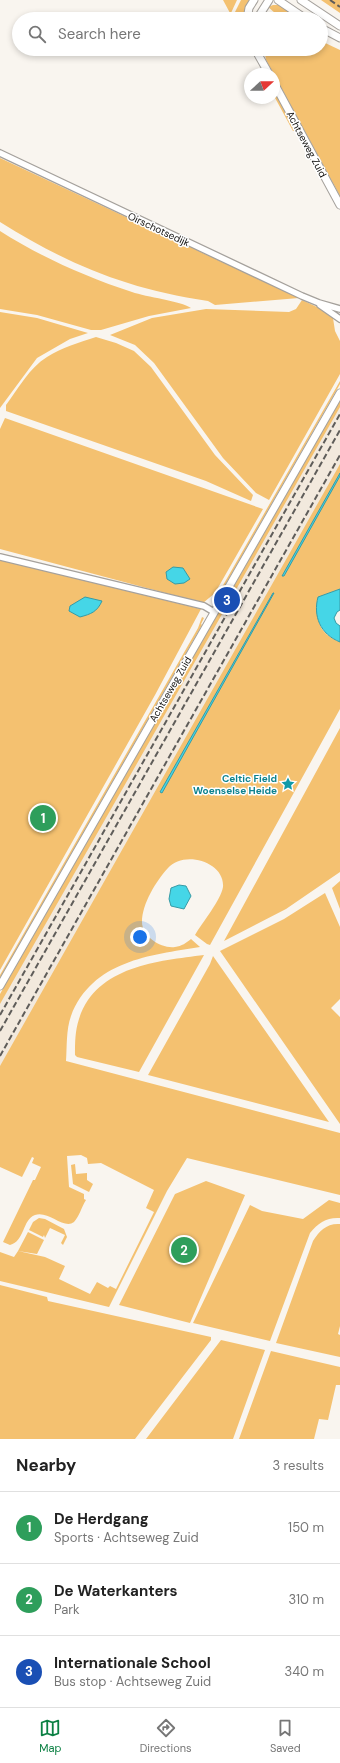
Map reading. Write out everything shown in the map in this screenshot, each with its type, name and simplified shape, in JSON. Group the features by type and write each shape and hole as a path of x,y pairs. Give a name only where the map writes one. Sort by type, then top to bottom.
{"street":[{"path":"248,12 254,0"},
{"path":"261,12 269,0"},
{"path":"278,0 296,12"},
{"path":"301,0 319,12"},
{"path":"328,18 340,26"},
{"path":"328,32 340,38"},
{"path":"260,56 266,68"},
{"name":"Achtseweg Zuid","path":"280,94 340,205"},
{"name":"Oirschotsedijk","path":"0,153 318,303 340,309"},
{"name":"Oirschotsedijk","path":"318,303 340,319"},
{"name":"Achtseweg Zuid","path":"0,986 340,393"},
{"path":"0,557 204,606 214,612"}],"shaded area":[{"path":"223,0 237,0 231,12 229,12"},
{"path":"241,0 250,0 246,12 235,12"},
{"path":"321,0 340,0 340,13"},
{"path":"279,5 290,12 274,12 268,7"},
{"path":"328,44 340,50 340,196 280,86 280,68 270,68 265,56 328,56"},
{"path":"280,101 296,130 293,131 278,104 280,104"},
{"path":"0,158 299,298 215,305 208,301 151,290 75,263 50,251 0,222"},
{"path":"0,231 64,266 98,280 138,294 180,303 191,308 149,316 101,330 91,330 37,315 0,309"},
{"path":"302,300 317,307 333,318 335,331 340,341 340,374 269,500 256,493 223,458 154,363 135,345 110,335 152,318 206,309 289,312 296,309"},
{"path":"0,312 37,318 88,333 70,339 37,358 0,408"},
{"path":"96,337 116,343 134,351 151,367 215,455 253,495 251,501 206,481 6,411 6,405 29,373 41,362 64,348"},
{"path":"340,381 340,384 216,601 212,601 218,594"},
{"path":"340,400 340,407 0,1004 0,994 221,608 227,601 226,600"},
{"path":"340,403 340,484 0,1093 0,997"},
{"path":"5,418 263,509 215,593 203,603 0,549 0,429"},
{"path":"340,464 340,589 319,597 318,618 322,629 326,634 340,642 340,709 210,945 195,935 222,892 222,878 210,865 202,861 193,859 183,860 168,868 154,886 144,908 142,922 145,933 159,944 177,947 191,939 200,947 162,953 125,964 108,972 93,983 81,998 69,1021 66,1061 340,1133 340,1195 187,1158 167,1191 109,1307 0,1281 0,1252 14,1257 18,1251 45,1257 65,1266 59,1279 90,1294 97,1282 108,1288 110,1286 116,1289 154,1212 146,1208 154,1190 101,1163 88,1164 87,1158 81,1155 67,1156 69,1187 84,1194 84,1199 86,1200 76,1220 70,1224 66,1224 45,1215 35,1215 28,1221 15,1243 10,1245 3,1242 33,1180 35,1180 41,1167 32,1163 34,1158 32,1157 22,1177 0,1167 0,1066"},
{"path":"0,560 201,609 155,695 0,970"},
{"path":"202,617 204,618 201,624 202,625 0,978 0,975 198,628"},
{"path":"340,728 340,872 286,909 224,941"},
{"path":"340,881 340,909 332,888"},
{"path":"325,893 340,927 340,999 331,1008 340,1017 340,1124 220,951 284,919"},
{"path":"204,955 139,1072 77,1057 75,1055 76,1032 79,1019 87,1001 99,987 114,977 131,969 167,960"},
{"path":"213,956 329,1122 148,1075 210,964"},
{"path":"75,1164 76,1174 87,1173 87,1180 93,1184 89,1192 73,1184 71,1165"},
{"path":"206,1181 245,1195 190,1323 119,1305 175,1194"},
{"path":"329,1200 340,1203 340,1218 323,1221 310,1233 270,1341 193,1323 250,1205 262,1211 303,1219"},
{"path":"39,1218 45,1219 64,1229 67,1237 63,1245 61,1243 65,1235 50,1228 45,1238 44,1235 43,1237 29,1230 33,1222"},
{"path":"340,1224 340,1326 338,1334 340,1335 340,1357 276,1343 313,1241 327,1226"},
{"path":"28,1232 44,1240 37,1254 18,1251"},
{"path":"0,1285 47,1297 48,1301 211,1337 211,1340 135,1439 0,1439"},
{"path":"221,1340 265,1350 233,1439 146,1439"},
{"path":"271,1351 340,1367 340,1385 336,1385 328,1420 319,1419 314,1439 239,1439"}],"water":[{"path":"340,473 340,476 284,576 282,576"},
{"path":"173,567 183,568 190,579 184,583 175,584 167,579 166,572"},
{"path":"340,589 340,610 334,618 336,623 340,626 340,642 333,639 323,629 317,617 317,604 318,597"},
{"path":"273,593 162,793 160,792"},
{"path":"85,597 102,601 96,610 84,616 80,617 69,611 70,606"},
{"path":"179,885 186,886 191,896 184,909 171,906 169,899 171,888"}],"railway":[{"path":"330,0 340,7"},
{"path":"0,1015 340,414"},
{"path":"0,1031 340,430"},
{"path":"0,1056 340,455"}],"place":[{"name":"Internationale School","path":"227,600"},
{"name":"Celtic Field Woenselse Heide","path":"288,784"},
{"name":"De Herdgang","path":"43,818"},
{"name":"De Waterkanters","path":"184,1250"}]}
